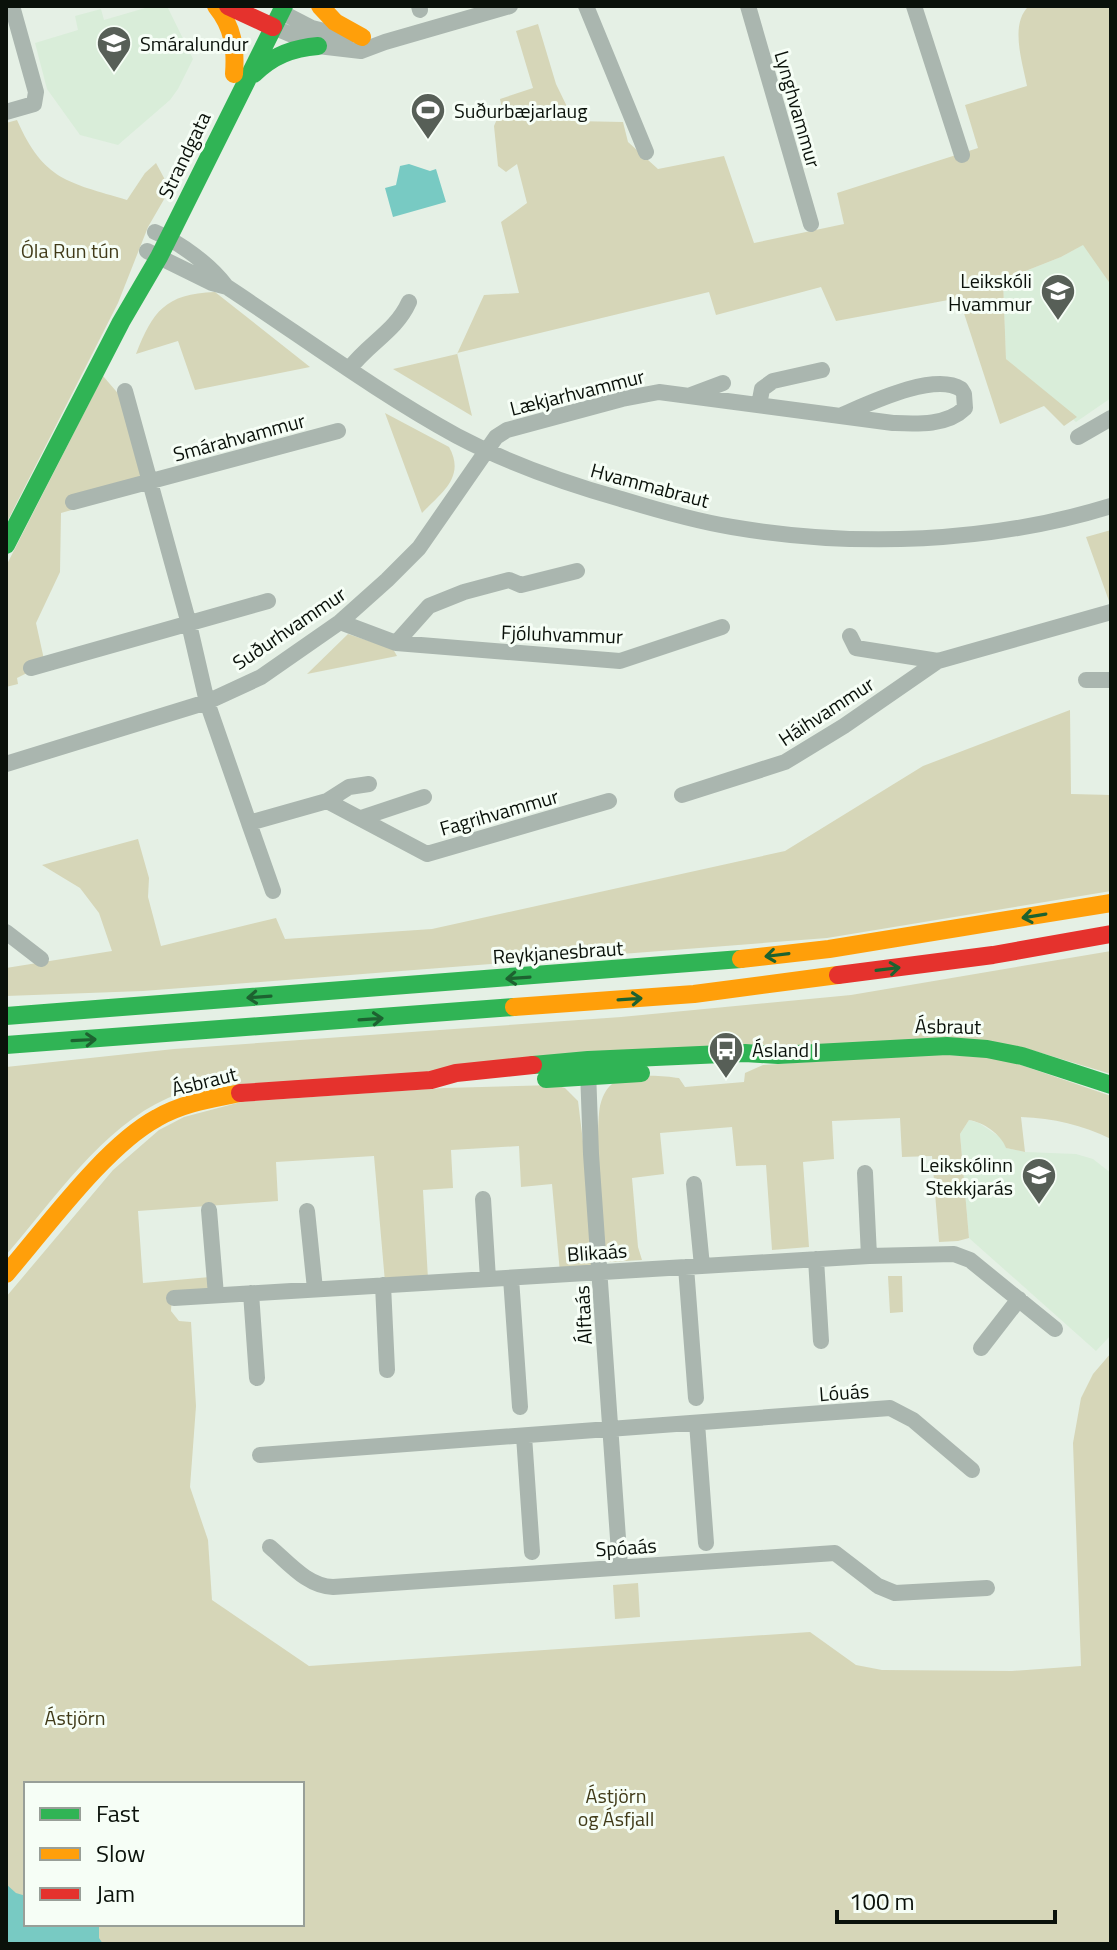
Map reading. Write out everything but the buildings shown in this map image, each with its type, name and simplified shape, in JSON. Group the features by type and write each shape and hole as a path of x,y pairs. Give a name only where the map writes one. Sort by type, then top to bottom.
{"main road":[{"path":"216,6 236,42 238,81"},
{"path":"228,6 272,13"},
{"path":"320,6 335,22 362,37"},
{"name":"Strandgata","path":"6,545 121,322 126,304 272,13"},
{"path":"238,81 272,57 302,46 318,46"},
{"name":"Reykjanesbraut","path":"6,1016 741,959 829,949 1111,903"},
{"path":"6,1045 694,994 993,955 1111,934"},
{"name":"Ásbraut","path":"6,1274 98,1168 138,1130 158,1117 194,1102 242,1093 431,1080 455,1084 588,1069 733,1063 778,1055 907,1047 987,1049 1022,1056 1111,1085"}],"street":[{"path":"6,112 34,104 36,92 12,6"},
{"path":"272,13 318,46 361,51 510,6"},
{"path":"586,6 646,152"},
{"name":"Lynghvammur","path":"748,6 811,224"},
{"path":"914,6 962,155"},
{"path":"272,13 325,33 385,42"},
{"name":"Hvammabraut","path":"162,235 217,275 227,287 447,430 487,451 553,478 661,511 732,527 812,537 909,538 1065,520 1111,506"},
{"name":"Hvammabraut","path":"153,254 212,283 227,287"},
{"path":"350,368 362,353 397,324 409,302"},
{"path":"759,405 762,389 773,381 822,370"},
{"name":"Lækjarhvammur","path":"685,397 723,383"},
{"name":"Lækjarhvammur","path":"487,451 496,437 507,430 659,392 893,423 930,422 959,413 965,408 966,401 961,389 942,383 876,400 842,415"},
{"name":"Smárahvammur","path":"125,391 189,624 207,702"},
{"path":"1078,437 1111,418"},
{"name":"Smárahvammur","path":"73,502 338,431"},
{"name":"Suðurhvammur","path":"6,764 207,702 261,677 340,622 419,548 487,451"},
{"path":"396,643 429,606 464,592 509,580 521,585 577,571"},
{"path":"31,668 268,601"},
{"name":"Háihvammur","path":"682,795 785,762 844,726 938,661 1111,614"},
{"name":"Fjóluhvammur","path":"340,622 396,643 620,661 722,627"},
{"name":"Háihvammur","path":"850,636 856,648 938,661"},
{"path":"1086,680 1111,680"},
{"path":"207,702 273,891"},
{"path":"249,823 327,801 349,787 369,784"},
{"name":"Fagrihvammur","path":"361,818 424,797"},
{"name":"Fagrihvammur","path":"327,801 427,854 609,801"},
{"path":"6,932 41,959"},
{"name":"Álftaás","path":"588,1069 620,1567"},
{"path":"865,1173 869,1256"},
{"path":"694,1184 696,1398"},
{"path":"483,1199 488,1279"},
{"path":"209,1210 216,1295"},
{"path":"307,1211 315,1289"},
{"name":"Blikaás","path":"174,1298 869,1256 954,1254 970,1260 1055,1329"},
{"path":"816,1259 821,1341"},
{"path":"511,1278 520,1407"},
{"path":"383,1285 387,1370"},
{"path":"251,1293 257,1378"},
{"path":"981,1348 1019,1299"},
{"name":"Lóuás","path":"260,1455 890,1408 913,1420 972,1470"},
{"path":"697,1423 706,1543"},
{"path":"524,1436 532,1552"},
{"name":"Spóaás","path":"270,1547 321,1587 835,1553 878,1586 895,1593 987,1588"}],"shaded area":[{"name":"Smáralundur","path":"152,6 167,6 193,59 178,89 170,100 118,145 80,135 47,89 35,43 78,30 75,16 101,9 104,20"},
{"name":"Leikskóli Hvammur","path":"1084,244 1111,285 1111,398 1076,422 1006,359 1003,280 1061,257"},
{"name":"Leikskólinn Stekkjarás","path":"969,1120 1003,1139 1006,1148 1076,1154 1093,1159 1111,1173 1111,1335 1096,1351 969,1238 960,1134"}],"green space":[{"path":"1029,6 1111,6 1111,285 1083,245 1003,280 1006,359 1077,417 1064,426 1044,406 1000,424 959,298 836,321 821,287 716,315 709,292 458,353 484,295 519,293 501,222 527,203 517,164 506,172 498,166 494,126 497,119 504,117 500,99 533,88 516,31 538,24 556,84 574,121 623,122 628,142 658,169 724,156 754,243 844,224 837,193 978,148 965,105 1027,86 1019,33 1023,14"},
{"name":"Óla Run tún","path":"17,120 37,156 73,183 127,200 145,173 156,163 170,189 148,227 118,303 6,524 6,123"},
{"path":"215,292 310,367 195,390 178,341 136,354 148,326 163,308 184,296"},
{"path":"457,354 472,416 393,369"},
{"path":"103,376 128,405 146,489 61,513 60,572 36,623 45,664 17,678 18,684 6,687 6,566"},
{"path":"385,413 449,447 454,458 455,467 449,484 422,513"},
{"path":"1111,530 1111,600 1109,601 1086,537"},
{"path":"348,634 393,649 397,656 307,674"},
{"path":"1070,710 1071,794 1111,795 1111,891 827,938 143,991 6,996 6,968 112,951 99,913 80,888 42,865 138,839 149,878 148,897 161,946 276,918 285,939 432,929 785,851 923,766"},
{"path":"1111,951 1111,1074 1018,1046 221,1085 168,1098 121,1127 80,1167 6,1255 6,1067 174,1049 621,1017 851,995"},
{"path":"930,1054 1001,1058 1111,1096 1111,1139 1068,1123 1021,1117 1025,1152 1006,1148 991,1130 969,1120 960,1134 969,1238 939,1242 932,1156 902,1157 900,1118 832,1121 834,1159 803,1162 809,1247 772,1250 766,1165 736,1166 732,1127 660,1133 664,1174 632,1178 642,1260 609,1262 601,1209 598,1138 604,1094 618,1080 663,1076 679,1078 685,1087 744,1082 745,1073 763,1065"},
{"path":"555,1085 565,1088 578,1101 585,1158 593,1266 560,1273 552,1184 521,1187 519,1146 451,1150 453,1188 423,1190 428,1279 385,1282 374,1156 276,1162 278,1201 138,1211 143,1283 210,1277 211,1291 172,1293 171,1311 179,1321 191,1322 196,1406 190,1487 208,1540 212,1600 309,1666 810,1632 856,1665 882,1670 1012,1671 1081,1666 1073,1443 1081,1398 1093,1374 1111,1353 1111,1944 6,1944 6,1297 113,1170 159,1130 184,1117 241,1102 444,1088"},
{"path":"888,1276 902,1276 903,1312 890,1313"},
{"path":"638,1583 640,1617 615,1619 613,1585"}],"water":[{"path":"409,164 430,171 436,169 446,202 393,217 385,188 396,185 400,166"},
{"path":"6,1884 24,1895 24,1926 99,1926 99,1938 103,1944 6,1944"}],"traffic: fast":[{"path":"6,545 121,322 159,257 284,6"},
{"path":"254,74 283,54 318,46"},
{"path":"6,1016 741,959"},
{"path":"6,1045 514,1007"},
{"path":"533,1065 588,1060 745,1053 778,1055 947,1046 1022,1056 1111,1085"},
{"path":"546,1079 641,1073"}],"traffic: slow":[{"path":"216,6 232,38 234,74"},
{"path":"320,6 335,22 362,37"},
{"path":"741,959 829,949 1111,903"},
{"path":"514,1007 694,994 838,975"},
{"path":"6,1274 77,1189 137,1131 177,1109 240,1093"}],"traffic: jam":[{"path":"228,6 273,27"},
{"path":"838,975 993,955 1111,934"},
{"path":"240,1093 431,1080 456,1073 533,1065"}],"place":[{"name":"Smáralundur","path":"114,74"},
{"name":"Suðurbæjarlaug","path":"428,141"},
{"name":"Leikskóli Hvammur","path":"1058,322"},
{"name":"Ásland I","path":"726,1080"},
{"name":"Leikskólinn Stekkjarás","path":"1039,1206"}],"park label":[{"name":"Ástjörn","path":"75,1717"},
{"name":"Ástjörn og Ásfjall","path":"616,1806"}]}
